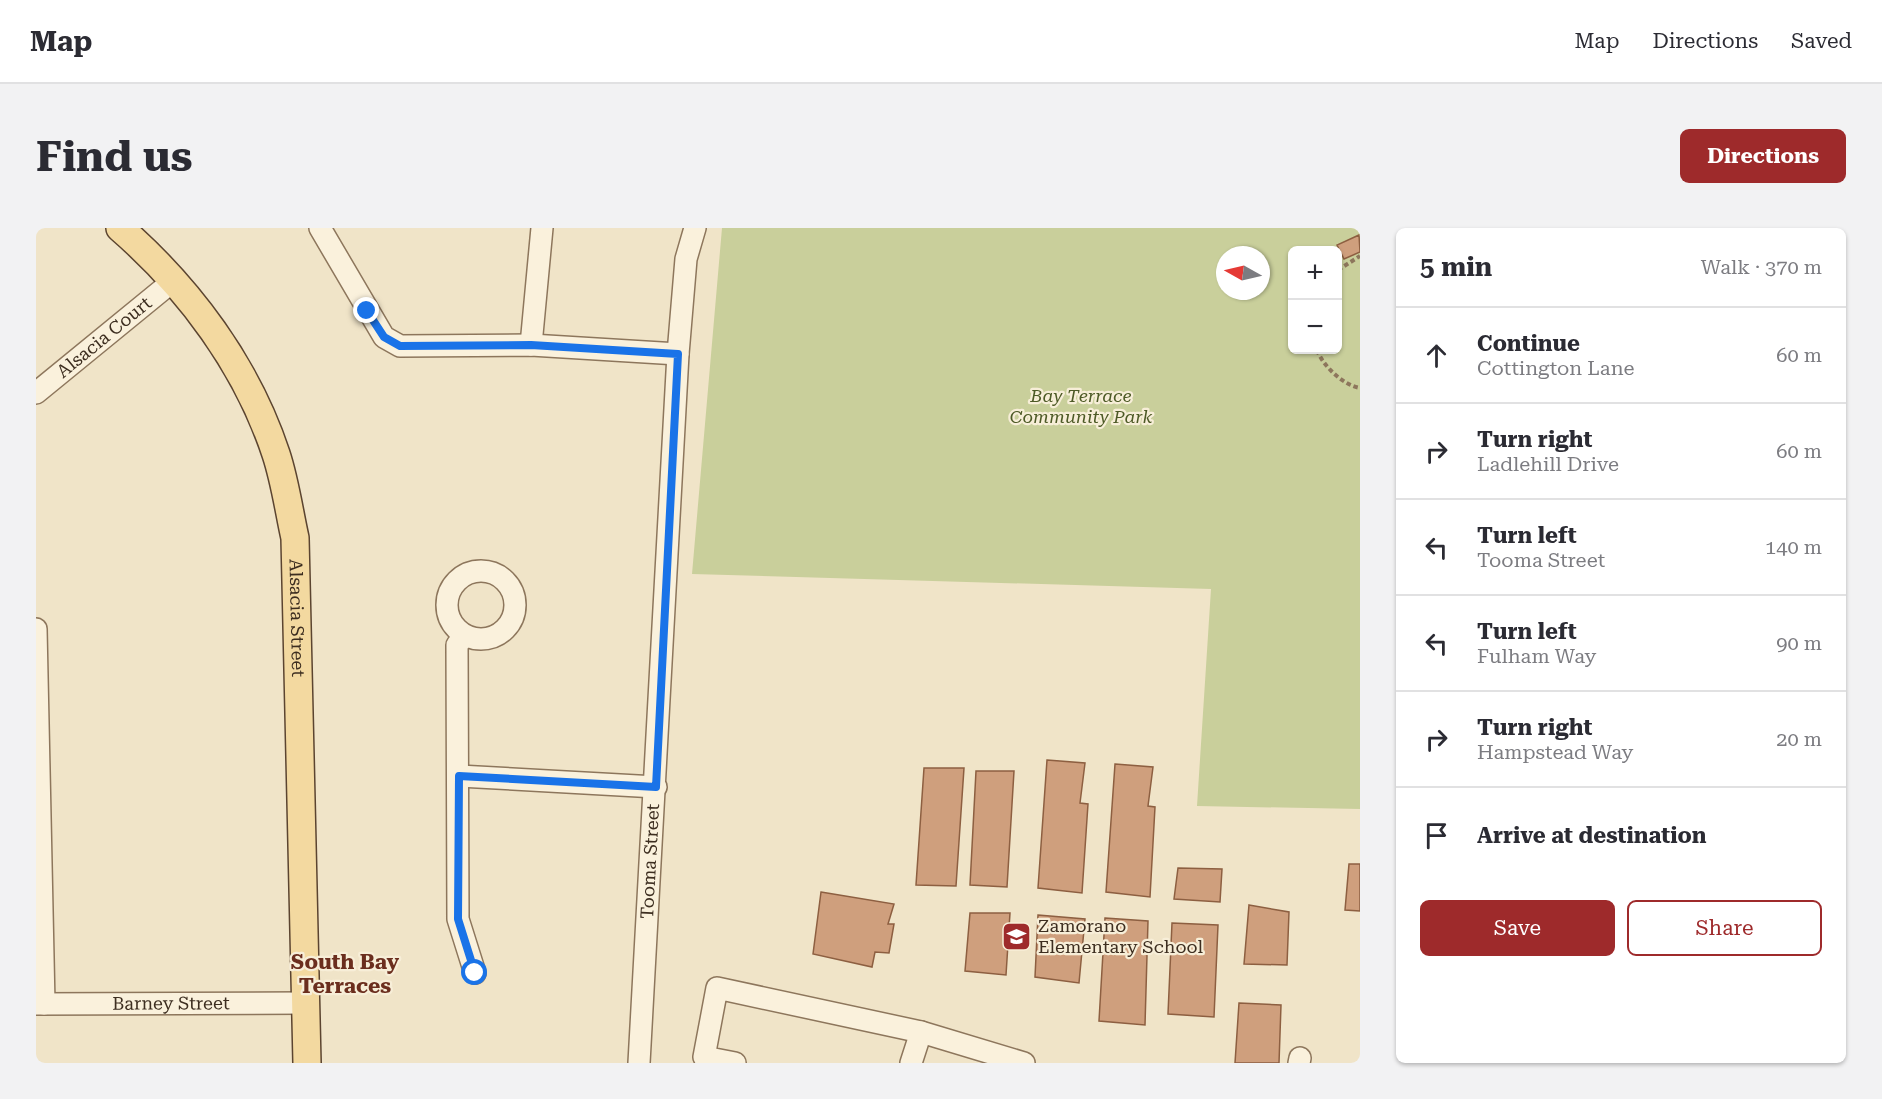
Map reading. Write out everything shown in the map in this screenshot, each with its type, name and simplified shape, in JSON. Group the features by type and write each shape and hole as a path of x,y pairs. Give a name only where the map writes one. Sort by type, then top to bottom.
{"main road":[{"name":"Alsacia Street","path":"120,228 151,255 219,338 253,396 277,455 295,538 307,1063"}],"street":[{"path":"320,228 384,337 400,346 531,345 678,354"},
{"path":"531,345 542,228"},
{"name":"Tooma Street","path":"639,1063 656,787 678,354 686,259 695,228"},
{"name":"Alsacia Court","path":"36,393 173,281"},
{"path":"36,629 40,1004"},
{"path":"464,636 457,645 458,919 475,973"},
{"path":"459,776 656,787"},
{"path":"735,1063 704,1057 717,988 921,1032 1024,1063"},
{"name":"Barney Street","path":"40,1004 305,1004"},
{"path":"911,1063 921,1032"}],"path":[{"path":"1342,267 1360,256"},
{"path":"1318,354 1320,359 1350,386 1360,388"}],"green space":[{"name":"Bay Terrace Community Park","path":"722,228 1360,228 1360,809 1197,806 1211,589 692,574"}],"building":[{"path":"1359,235 1360,252 1344,259 1342,246 1337,245"},
{"path":"1047,760 1085,763 1080,803 1088,804 1082,893 1038,888"},
{"path":"1115,764 1153,767 1148,806 1155,807 1150,897 1106,892"},
{"path":"924,768 964,768 956,886 916,885"},
{"path":"976,771 1014,771 1007,887 970,885"},
{"path":"1349,864 1360,864 1360,911 1345,910"},
{"path":"1178,868 1222,869 1220,902 1174,899"},
{"path":"821,892 894,904 888,924 894,924 889,953 875,952 872,967 813,954"},
{"path":"1249,905 1289,912 1287,965 1244,964"},
{"path":"970,913 1010,913 1006,975 965,971"},
{"path":"1038,915 1085,919 1079,983 1035,977"},
{"path":"1105,918 1148,921 1145,1025 1099,1021"},
{"path":"1172,923 1218,925 1214,1017 1168,1014"},
{"path":"1239,1003 1281,1005 1279,1063 1235,1063"}],"place":[{"name":"Zamorano Elementary School","path":"1017,936"}],"district":[{"name":"South Bay Terraces","path":"345,974"}],"route":[{"path":"367,311 384,337 400,346 531,345 678,354 656,787 459,776 458,919 475,973"}]}
